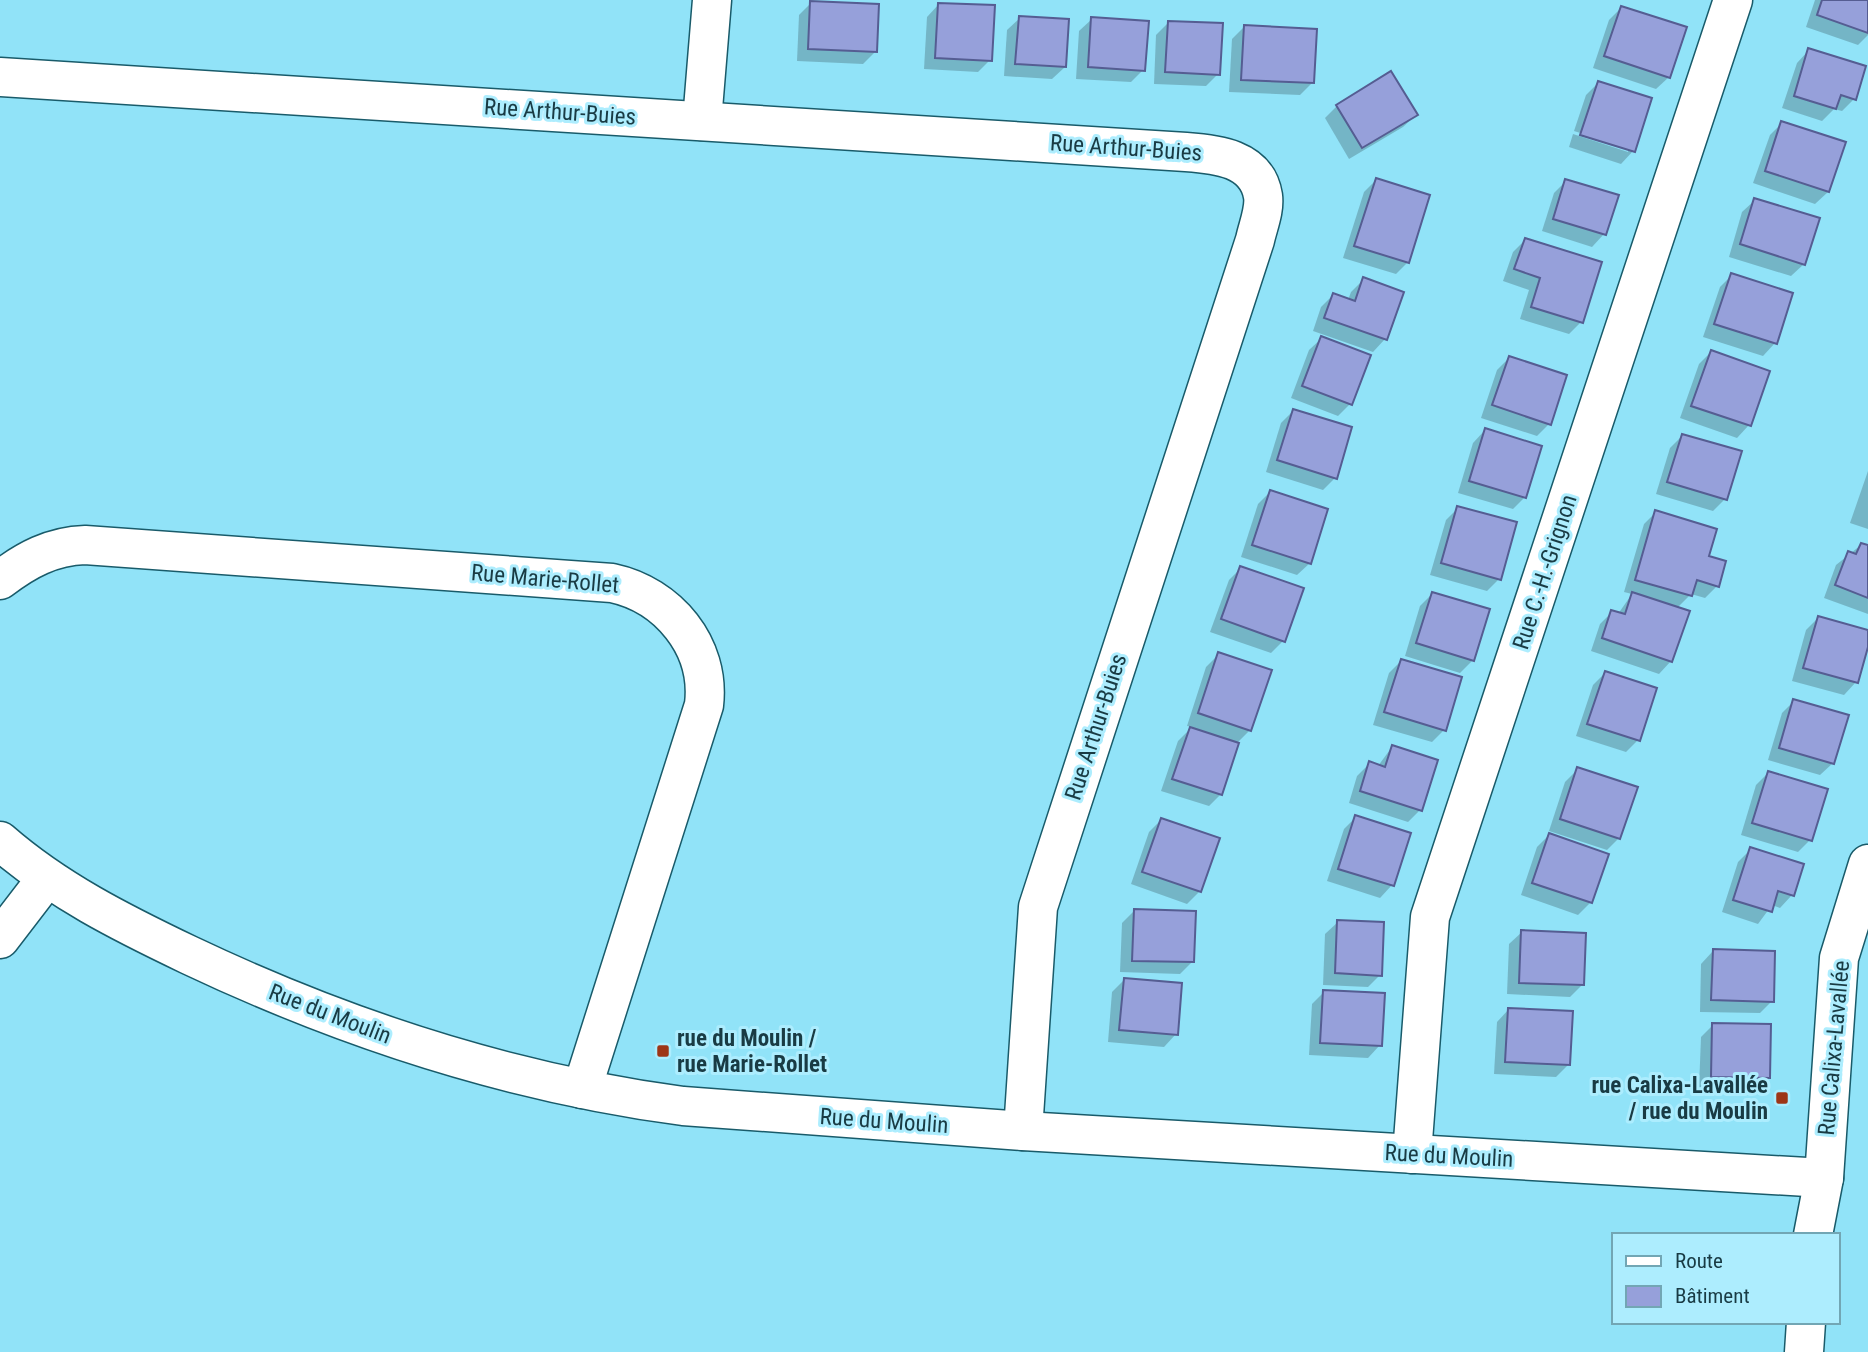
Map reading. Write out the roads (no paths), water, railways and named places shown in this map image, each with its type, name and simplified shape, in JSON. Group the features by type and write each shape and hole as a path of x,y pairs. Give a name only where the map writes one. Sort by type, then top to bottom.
{"street":[{"path":"702,121 712,0"},
{"name":"Rue C.-H.-Grignon","path":"1412,1154 1430,916 1733,0"},
{"name":"Rue Arthur-Buies","path":"0,77 1215,154 1242,165 1261,191 1262,212 1253,249 1038,907 1023,1131"},
{"name":"Rue Marie-Rollet","path":"0,580 32,558 54,549 85,545 612,583 640,591 666,607 687,634 699,659 705,682 704,705 582,1089"},
{"name":"Rue du Moulin","path":"0,841 46,879 141,932 264,989 421,1048 582,1089 683,1106 1023,1131 1824,1178"},
{"name":"Rue Calixa-Lavallée","path":"1813,1233 1824,1178 1839,958 1868,864"},
{"path":"0,939 46,879"},
{"path":"1804,1352 1806,1324"}],"place":[{"name":"rue du Moulin / rue Marie-Rollet","path":"663,1051"},
{"name":"rue Calixa-Lavallée / rue du Moulin","path":"1782,1098"}]}
